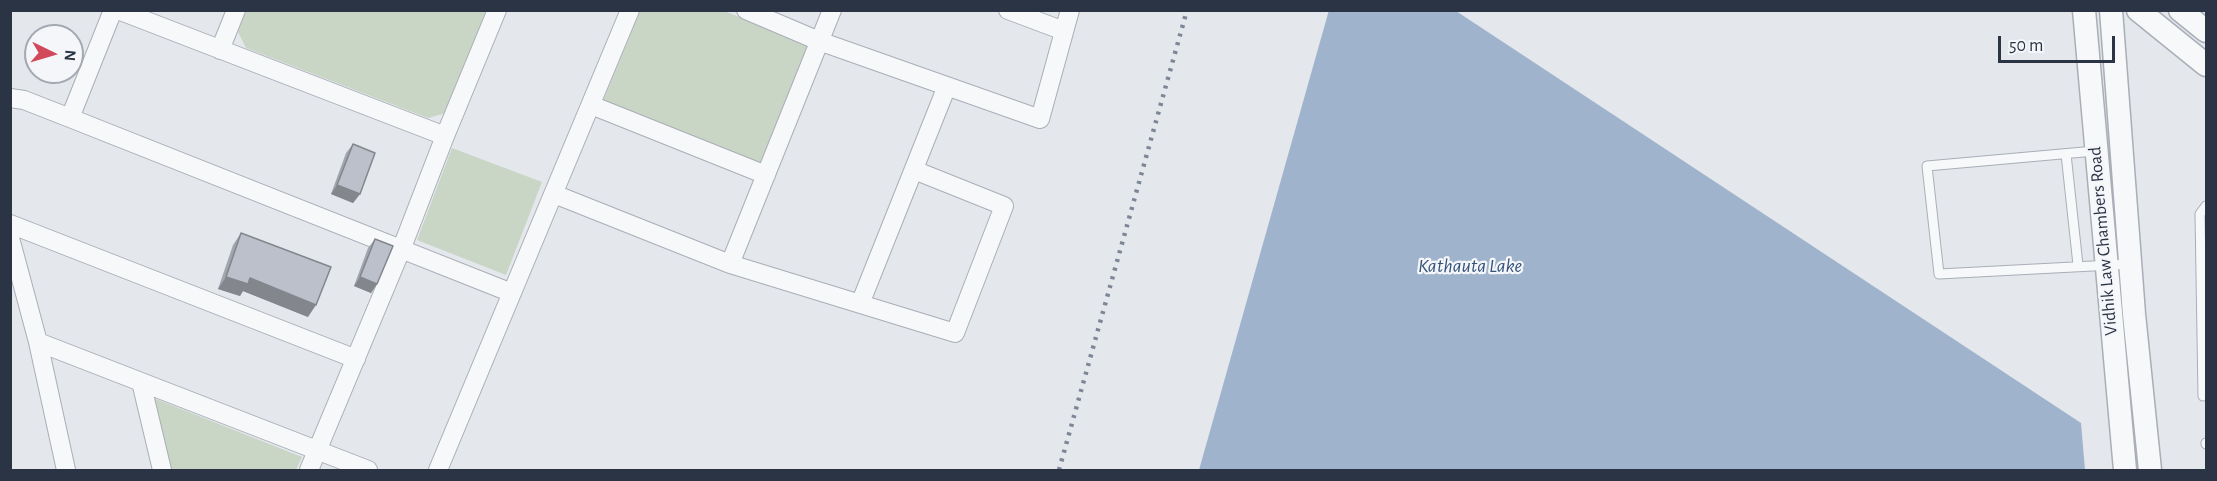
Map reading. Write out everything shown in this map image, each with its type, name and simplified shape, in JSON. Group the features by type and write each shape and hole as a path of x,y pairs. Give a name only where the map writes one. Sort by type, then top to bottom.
{"street":[{"path":"70,118 113,10"},
{"path":"118,10 445,136"},
{"path":"220,50 236,10"},
{"path":"309,471 497,10"},
{"path":"438,471 630,10"},
{"path":"746,10 819,41 1040,119 1070,10"},
{"path":"730,264 832,10"},
{"path":"1008,10 1064,31"},
{"name":"Vidhik Law Chambers Road","path":"2084,10 2105,264 2126,471"},
{"name":"Vidhik Law Chambers Road","path":"2111,10 2150,471"},
{"path":"2138,10 2206,65"},
{"path":"2180,10 2206,31"},
{"path":"860,304 947,86"},
{"path":"10,98 24,100 512,293"},
{"path":"591,105 765,175"},
{"path":"554,194 730,264 955,333 1004,206 914,170"},
{"path":"10,224 356,358"},
{"path":"10,238 38,342 66,471"},
{"path":"38,342 368,471"},
{"path":"141,382 162,471"}],"lane":[{"path":"2095,151 1927,166 1939,274 2131,264"},
{"path":"2066,154 2078,265"},
{"path":"2203,396 2200,214 2206,206"}],"green space":[{"path":"246,11 486,11 446,113 428,118 246,48 238,32"},
{"path":"640,11 724,11 809,45 760,165 603,101"},
{"path":"452,148 542,182 506,275 417,240"},
{"path":"151,397 302,457 296,470 169,470"}],"water":[{"name":"Kathauta Lake","path":"1329,10 1456,11 2081,423 2085,470 1199,470"}],"building":[{"path":"353,144 375,153 360,194 337,185"},
{"path":"241,233 331,267 316,305 250,278 248,284 226,277"},
{"path":"375,239 393,246 377,284 360,277"}],"railway":[{"path":"1059,470 1187,10"}]}
